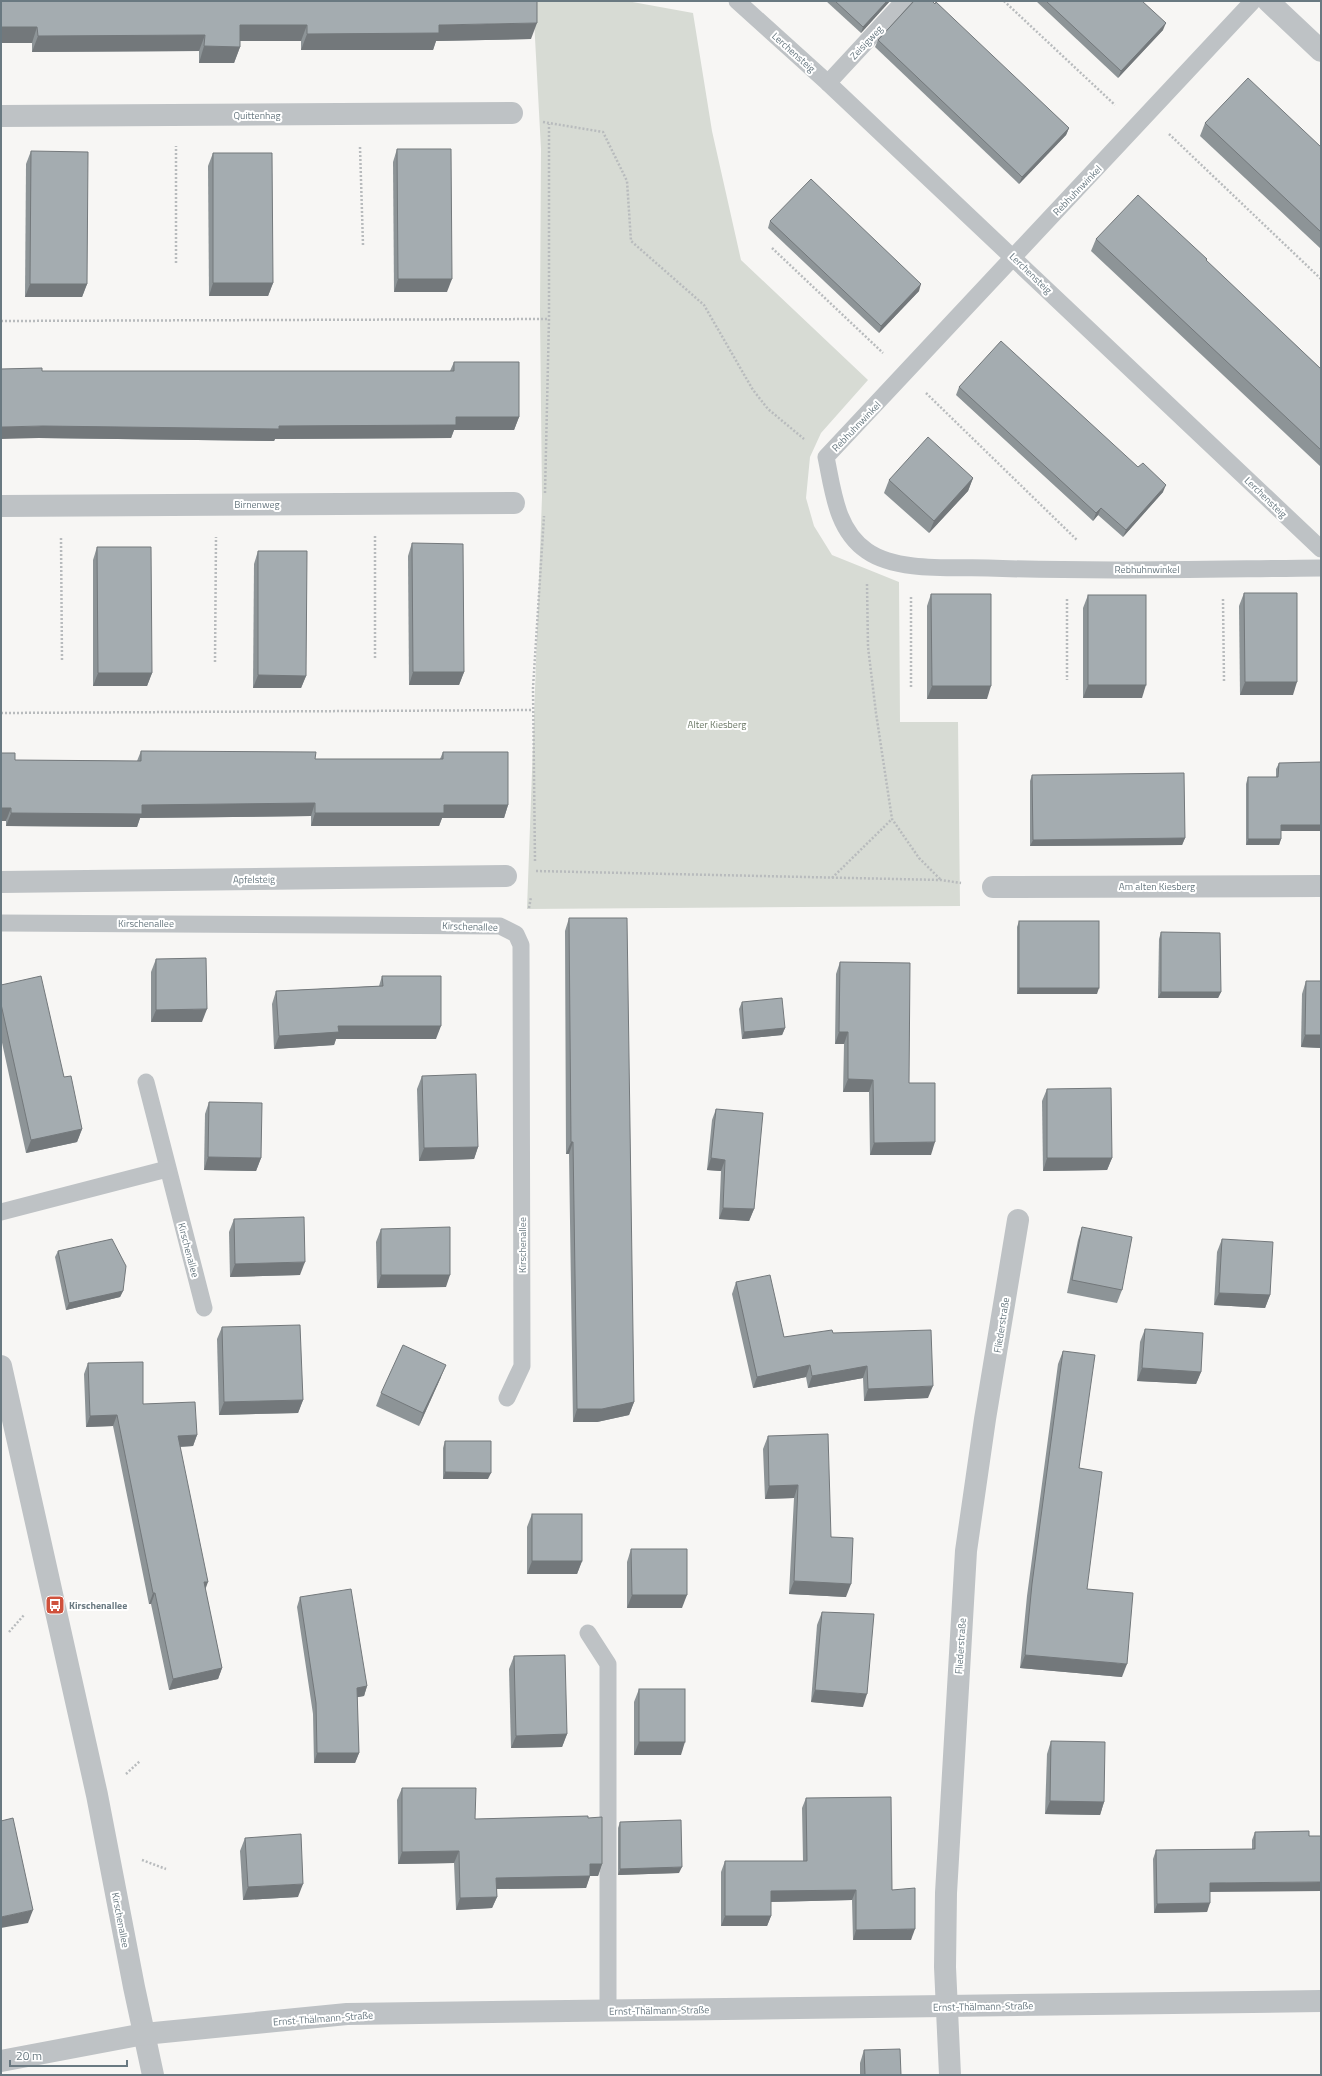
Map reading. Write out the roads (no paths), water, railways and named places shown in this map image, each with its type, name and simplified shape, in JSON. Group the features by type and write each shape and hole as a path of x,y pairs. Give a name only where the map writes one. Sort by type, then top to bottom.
{"street":[{"path":"1268,1 1321,51"},
{"name":"Quittenhag","path":"1,116 512,113"},
{"name":"Birnenweg","path":"1,506 514,503"},
{"name":"Apfelsteig","path":"1,882 506,876"},
{"name":"Am alten Kiesberg","path":"993,887 1321,886"},
{"name":"Fliederstraße","path":"950,2075 947,2006 946,1893 966,1551 985,1419 1018,1220"},
{"name":"Kirschenallee","path":"1,1366 97,1795 144,2034 154,2075"},
{"name":"Ernst-Thälmann-Straße","path":"1,2061 144,2034 347,2014 1321,2001"}],"lane":[{"name":"Lerchensteig","path":"737,1 828,83 1014,256 1321,549"},
{"name":"Zeisigweg","path":"828,83 904,1"},
{"name":"Rebhuhnwinkel","path":"1254,1 1014,256 906,374 826,457 839,516 850,536 866,551 886,561 912,566 1065,571 1321,568"},
{"name":"Kirschenallee","path":"1,923 500,926 516,934 521,945 522,1366 507,1398"},
{"name":"Kirschenallee","path":"146,1082 167,1169 204,1308"},
{"path":"1,1212 167,1169"},
{"path":"588,1633 608,1664 608,2010"}],"place":[{"name":"Kirschenallee","path":"55,1605"}],"park label":[{"name":"Alter Kiesberg","path":"717,724"}]}
